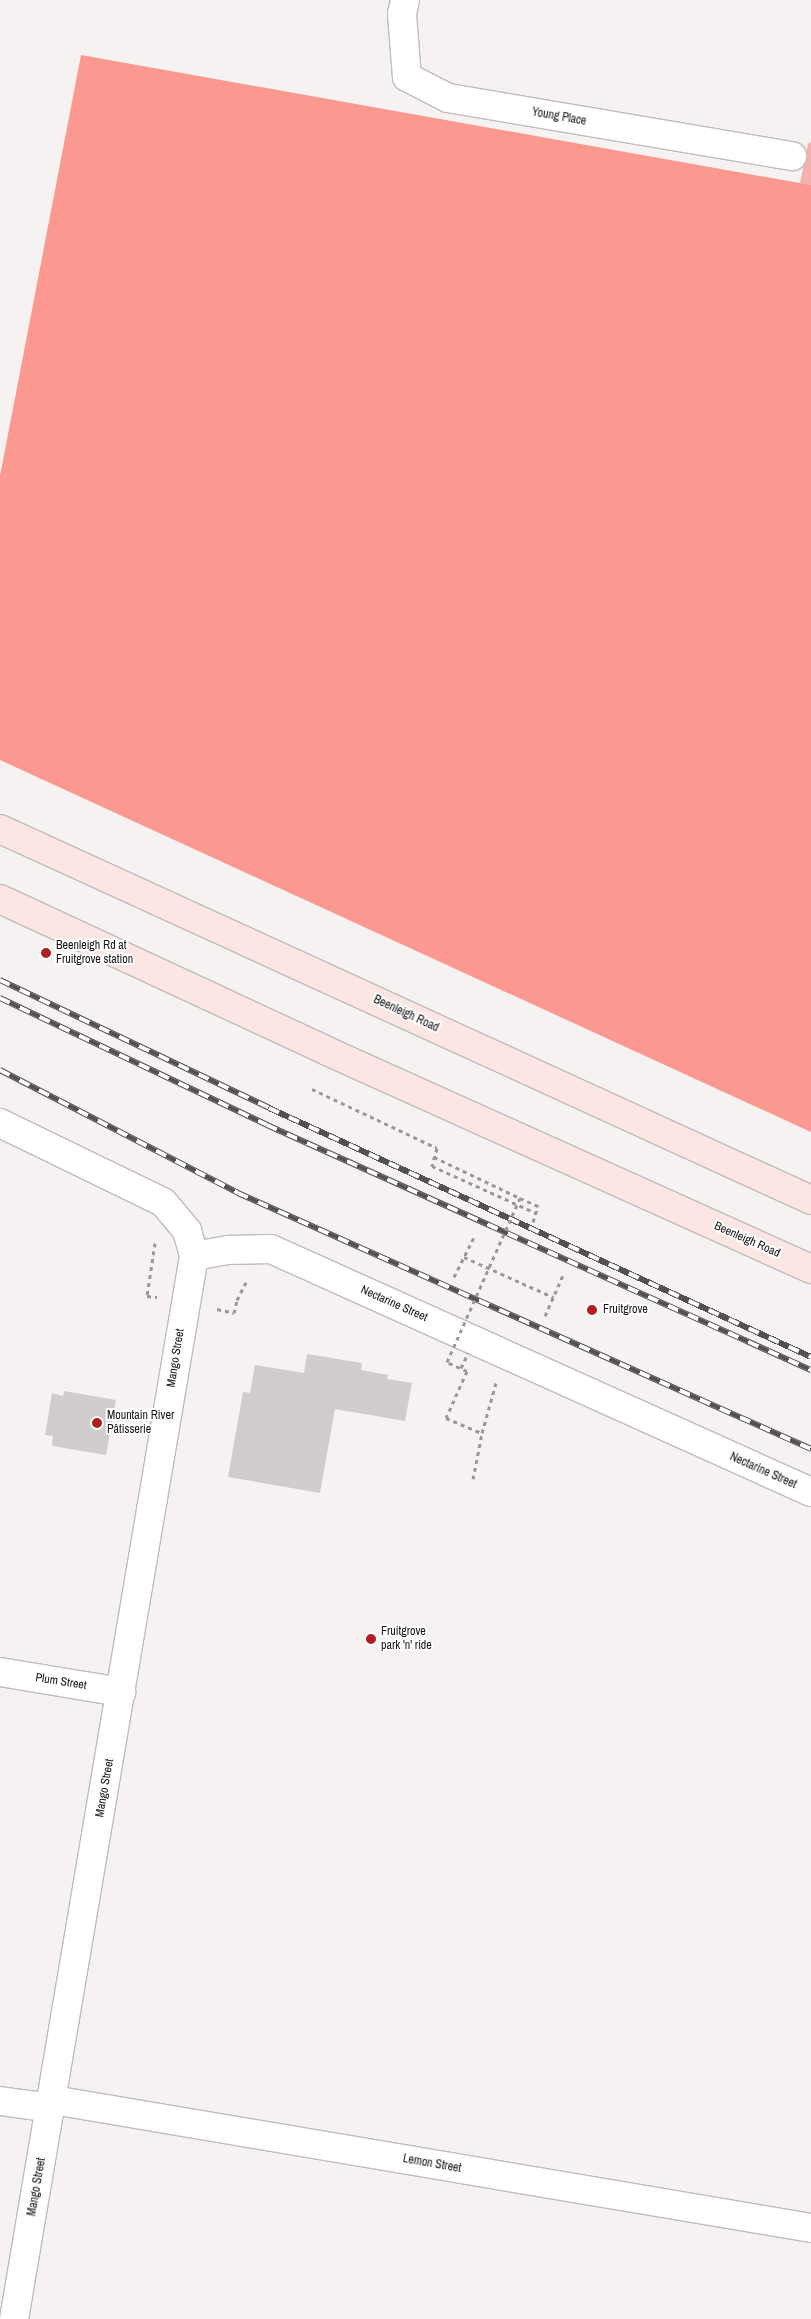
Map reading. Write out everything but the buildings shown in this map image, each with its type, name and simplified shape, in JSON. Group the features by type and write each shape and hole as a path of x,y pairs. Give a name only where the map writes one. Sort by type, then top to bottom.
{"main road":[{"name":"Beenleigh Road","path":"0,830 811,1200"},
{"name":"Beenleigh Road","path":"0,899 342,1058 811,1269"}],"street":[{"name":"Young Place","path":"405,0 402,14 407,77 448,98 792,156"},
{"path":"0,1123 163,1202 187,1231 194,1256"},
{"name":"Nectarine Street","path":"194,1256 229,1250 271,1249 811,1492"},
{"name":"Mango Street","path":"14,2319 52,2104 194,1256"},
{"name":"Plum Street","path":"0,1672 121,1692"},
{"name":"Lemon Street","path":"0,2101 52,2104 811,2228"}],"path":[{"path":"312,1089 437,1148 432,1166 536,1213"},
{"path":"434,1157 538,1206 533,1222"},
{"path":"469,1370 446,1362 520,1198"},
{"path":"454,1277 475,1234"},
{"path":"156,1238 146,1296 186,1302 234,1313 237,1300 250,1278"},
{"path":"464,1257 488,1270 553,1297"},
{"path":"544,1316 563,1275"},
{"path":"461,1368 468,1354 475,1356"},
{"path":"444,1356 469,1370"},
{"path":"469,1370 446,1418 482,1433"},
{"path":"473,1479 482,1433 497,1380 505,1384"}],"shaded area":[{"path":"81,55 811,185 811,1132 0,760 0,476"},
{"path":"811,142 811,185 800,183 808,144"}],"railway":[{"path":"0,980 269,1108 811,1357"},
{"path":"0,998 267,1125 811,1370"},
{"path":"0,1070 238,1193 811,1449"}],"place":[{"name":"Beenleigh Rd at Fruitgrove station","path":"46,953"},
{"name":"Fruitgrove","path":"592,1310"},
{"name":"Mountain River Pâtisserie","path":"97,1423"},
{"name":"Fruitgrove park 'n' ride","path":"371,1639"}]}
